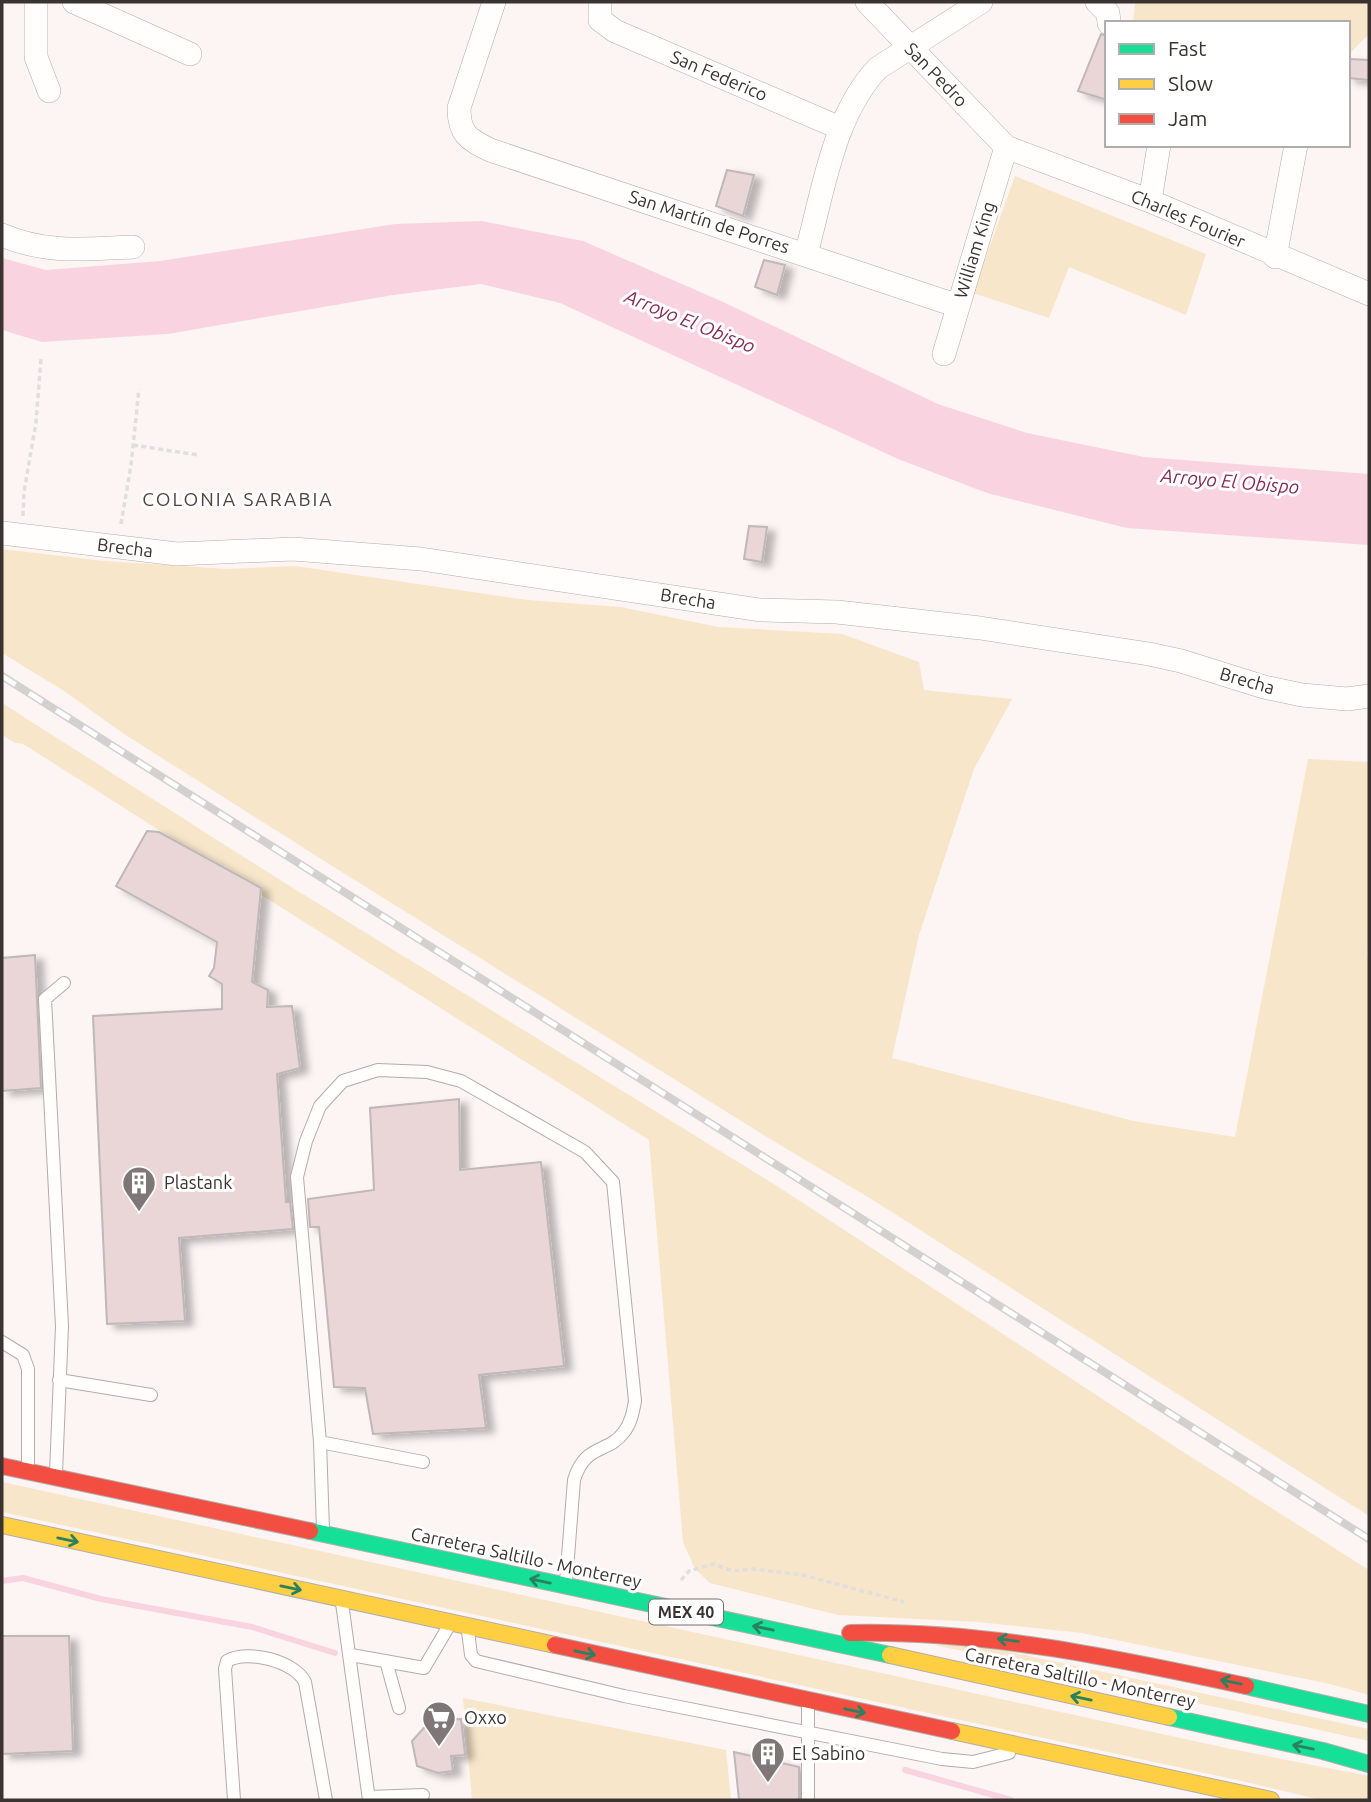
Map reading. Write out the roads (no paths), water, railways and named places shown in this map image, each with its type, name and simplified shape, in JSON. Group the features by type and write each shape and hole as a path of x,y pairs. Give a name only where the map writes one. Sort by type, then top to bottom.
{"main road":[{"name":"Carretera Saltillo - Monterrey","path":"2,1466 809,1637 1369,1763"},
{"path":"2,1525 808,1702 1027,1747 1217,1794 1271,1800"},
{"path":"809,1637 860,1632 926,1631 1039,1644 1261,1688 1369,1714"}],"street":[{"path":"36,2 36,57 49,90"},
{"path":"74,2 190,54"},
{"name":"San Martín de Porres","path":"494,2 459,108 459,123 463,133 473,142 490,150 958,306"},
{"name":"San Pedro","path":"867,2 1006,147"},
{"path":"806,254 840,128 865,82 878,68 981,2"},
{"path":"1097,2 1108,13 1108,21"},
{"name":"San Federico","path":"600,11 615,31 840,128"},
{"name":"Charles Fourier","path":"1006,147 1150,201 1275,257 1369,295"},
{"name":"William King","path":"944,354 1006,147"},
{"path":"1150,201 1159,147"},
{"path":"1275,257 1296,147"},
{"path":"2,235 25,245 57,249 133,247"},
{"name":"Brecha","path":"12,534 177,554 293,549 421,559 760,610 837,612 980,628 1149,654 1264,687 1302,695 1347,699 1369,696"}],"lane":[{"path":"56,1477 62,1326 45,999 64,983"},
{"path":"323,1534 320,1442 298,1177 306,1141 320,1106 343,1081 378,1070 427,1072 461,1081 585,1152 613,1182 635,1401 631,1420 623,1434 590,1454 577,1469 566,1586"},
{"path":"2,1342 23,1355 28,1369 28,1471"},
{"path":"59,1380 151,1395"},
{"path":"320,1442 423,1462"},
{"path":"341,1599 351,1655 369,1799 423,1795"},
{"path":"351,1655 424,1668 459,1625 475,1661 624,1696 942,1759 973,1762 1027,1747"},
{"path":"234,1800 225,1669 227,1661 237,1656 290,1666 301,1674 305,1682 326,1800"},
{"path":"386,1661 400,1707"},
{"path":"808,1702 808,1800"}],"water":[{"name":"Arroyo El Obispo","path":"482,221 583,241 721,301 938,404 1027,433 1144,457 1369,474 1369,545 1127,528 987,493 898,459 560,303 481,284 393,295 168,334 42,342 2,330 2,258 46,270 160,261 395,224"}],"waterway":[{"path":"2,1581 23,1578 101,1599 252,1627 335,1653"},
{"path":"905,1770 1011,1800"}],"railway":[{"path":"2,676 1369,1539"}],"place":[{"name":"Plastank","path":"139,1213"},
{"name":"Oxxo","path":"439,1748"},
{"name":"El Sabino","path":"768,1784"}],"district":[{"name":"COLONIA SARABIA","path":"238,499"}]}
